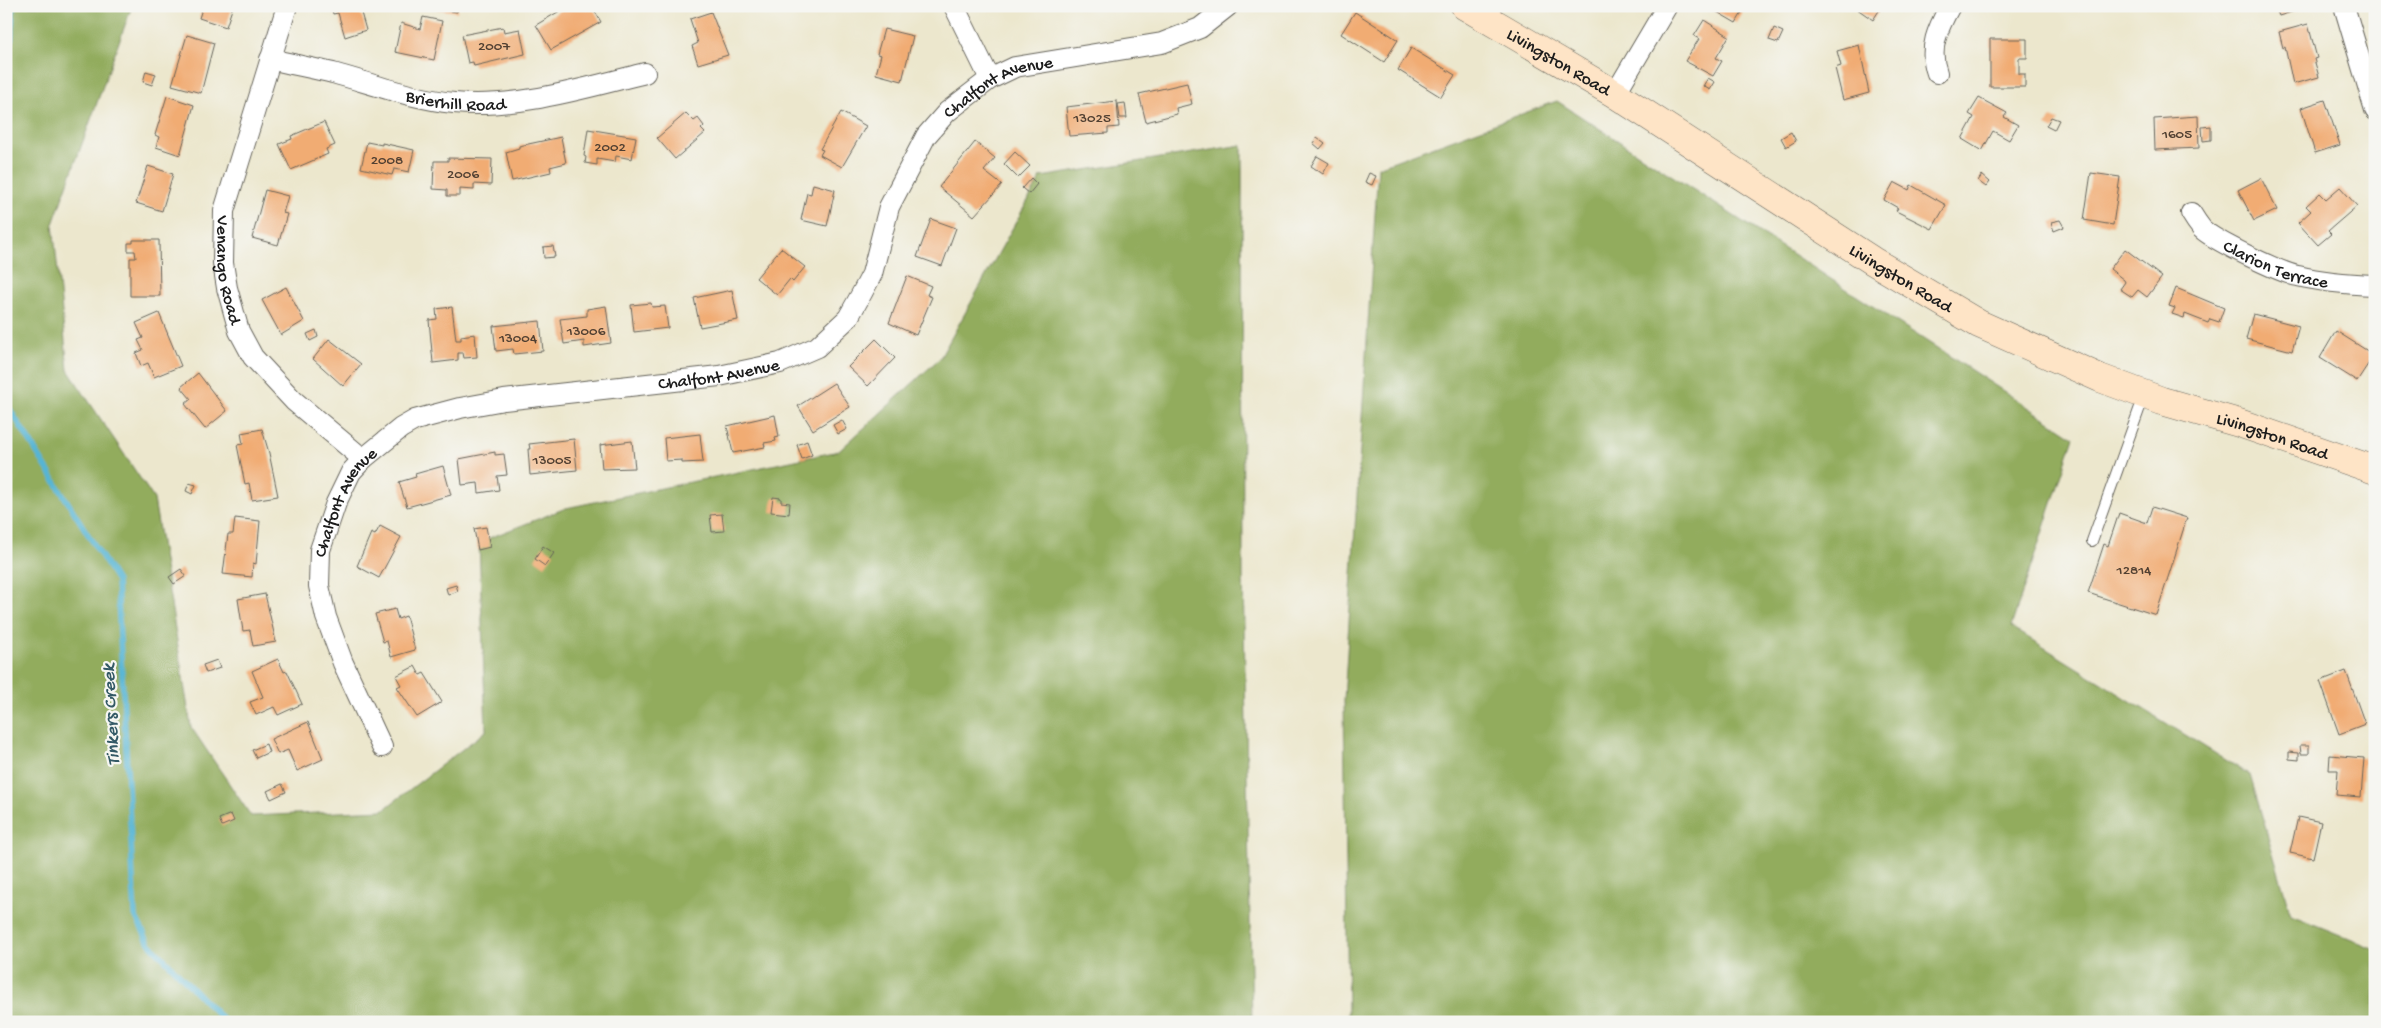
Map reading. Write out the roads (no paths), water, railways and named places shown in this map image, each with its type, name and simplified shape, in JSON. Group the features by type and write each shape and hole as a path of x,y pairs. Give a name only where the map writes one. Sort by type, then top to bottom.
{"main road":[{"name":"Livingston Road","path":"1465,6 1615,94 1873,260 1979,324 2100,378 2375,470"}],"street":[{"name":"Venango Road","path":"287,6 224,210 223,264 227,288 239,331 253,357 294,401 363,460"},
{"path":"954,6 990,79"},
{"name":"Chalfont Avenue","path":"382,747 343,664 326,617 319,586 320,550 336,503 351,472 363,460 402,428 415,420 460,408 504,400 720,376 780,363 817,347 848,318 862,293 872,274 889,208 926,136 947,112 990,79 1015,67 1162,43 1200,28 1228,6"},
{"path":"1615,94 1667,6"},
{"path":"1937,73 1933,62 1933,42 1950,6"},
{"path":"2344,6 2375,110"},
{"name":"Brierhill Road","path":"270,59 331,73 404,94 455,103 507,102 566,93 645,74"},
{"name":"Clarion Terrace","path":"2190,213 2202,229 2213,236 2249,256 2296,276 2352,284 2375,285"}],"lane":[{"path":"2092,541 2144,394"}],"waterway":[{"name":"Tinkers Creek","path":"6,57 11,42 13,6"},
{"name":"Tinkers Creek","path":"6,403 117,581 135,915 149,943 225,1022"}]}
